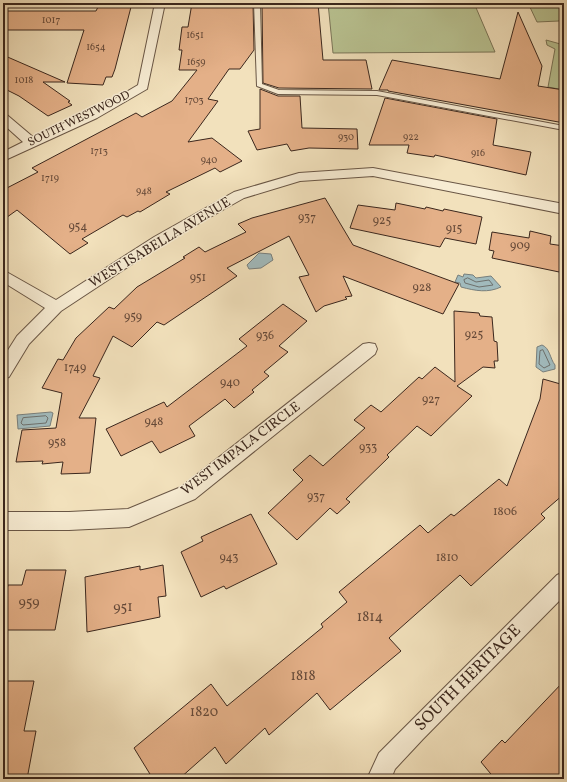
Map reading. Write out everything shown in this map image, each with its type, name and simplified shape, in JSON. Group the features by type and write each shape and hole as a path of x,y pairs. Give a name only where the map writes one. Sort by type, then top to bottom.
{"street":[{"name":"SOUTH WESTWOOD","path":"3,157 31,142 126,99 143,87 160,3"},
{"path":"3,118 31,142"},
{"name":"WEST ISABELLA AVENUE","path":"56,307 159,240 239,195 299,177 373,172 564,209"},
{"path":"3,275 56,307 23,340 3,372"},
{"name":"WEST IMPALA CIRCLE","path":"3,521 69,522 129,518 188,493 369,349"},
{"name":"SOUTH HERITAGE","path":"379,779 387,761 415,731 564,582"}],"lane":[{"path":"257,3 259,85 278,92 377,93 564,128"}],"green space":[{"path":"328,3 474,3 495,52 333,53"},
{"path":"528,3 564,3 564,10 559,21 537,22"},
{"path":"546,40 564,45 564,90 548,87 555,49 547,45"}],"water":[{"path":"259,253 271,254 273,260 261,268 249,269 247,265"},
{"path":"464,274 473,275 476,278 491,276 501,287 482,291 461,287 460,283 455,282 458,275 463,277"},
{"path":"542,345 547,349 555,365 555,369 543,372 536,367 537,347"},
{"path":"53,413 50,426 18,429 17,415"}],"building":[{"path":"192,3 253,3 254,50 240,69 229,69 208,99 218,101 188,142 212,138 242,161 220,172 215,168 166,192 170,194 140,212 138,211 127,217 123,215 82,239 88,243 70,254 17,210 3,220 3,190 38,172 32,168 136,113 142,117 172,101 197,70 179,70 182,50 179,50 182,27 188,27"},
{"path":"262,3 318,3 323,60 366,60 372,89 279,88 263,83"},
{"path":"98,7 131,7 115,69 112,77 106,77 103,85 67,83 84,30 3,30 3,11 96,11"},
{"path":"518,12 542,66 538,86 564,90 564,123 388,90 379,90 392,60 500,79"},
{"path":"3,55 65,82 43,82 70,101 68,102 72,105 48,116 19,96 3,88"},
{"path":"260,89 278,96 300,96 302,128 357,129 358,149 309,148 291,151 287,144 257,150 248,131 260,129"},
{"path":"385,98 497,119 493,145 531,152 526,175 435,155 434,157 407,153 409,145 369,145"},
{"path":"325,198 353,245 459,284 443,314 343,276 352,296 345,297 347,299 324,306 316,312 299,277 309,275 289,236 227,268 237,276 164,325 157,322 132,347 113,336 93,376 100,378 79,418 96,418 90,473 61,474 63,462 42,464 43,461 16,462 22,430 56,428 62,393 42,388 58,359 63,360 76,338 109,307 114,309 137,287 185,258 183,257 199,247 205,252 246,232 238,224 252,218"},
{"path":"396,203 425,209 426,207 443,211 444,209 482,217 476,244 445,238 440,247 350,228 358,205 395,210"},
{"path":"530,231 551,236 550,244 564,246 564,273 492,258 494,251 489,250 492,232 529,238"},
{"path":"283,304 307,321 279,346 288,352 264,372 269,376 252,390 254,392 234,408 225,399 189,426 195,436 160,453 152,441 121,456 106,429 164,402 167,407 247,346 239,339"},
{"path":"454,311 479,313 480,316 492,317 494,341 497,342 498,361 494,361 495,368 483,367 457,386 472,396 431,436 417,426 387,455 389,457 346,499 350,502 337,514 330,508 297,540 268,513 303,480 293,470 310,455 323,466 365,428 354,420 371,405 381,412 419,377 422,379 435,367 455,382"},
{"path":"543,379 564,385 564,494 541,514 545,518 471,586 460,575 389,638 401,651 330,710 317,693 269,735 265,728 226,764 215,747 179,779 153,779 134,748 211,684 227,706 323,627 321,624 347,602 339,592 420,525 428,533 451,514 454,516 499,479 507,486 540,399"},
{"path":"251,514 277,564 226,589 224,586 201,597 181,552 203,541 201,537"},
{"path":"163,565 166,596 158,597 160,617 87,632 85,577 140,566 140,570"},
{"path":"26,570 66,570 55,630 3,630 3,590 7,590 8,585 22,585"},
{"path":"3,681 34,681 24,731 36,731 27,779 3,779"},
{"path":"564,681 564,779 495,779 481,762 502,740 505,743"}]}
